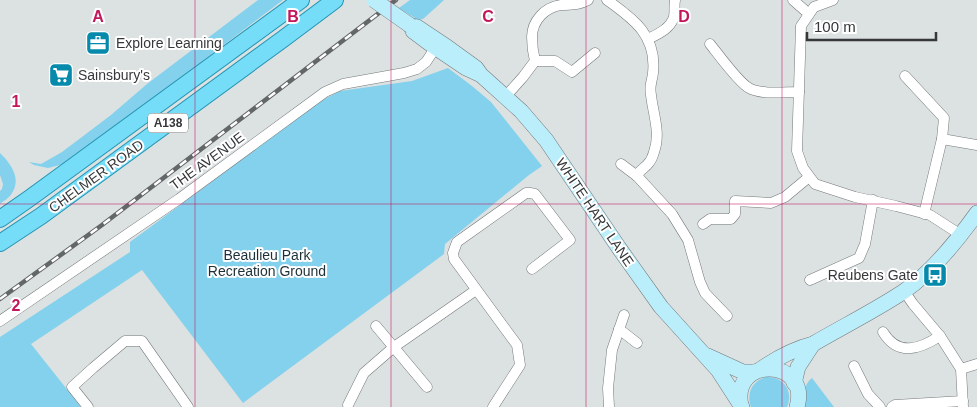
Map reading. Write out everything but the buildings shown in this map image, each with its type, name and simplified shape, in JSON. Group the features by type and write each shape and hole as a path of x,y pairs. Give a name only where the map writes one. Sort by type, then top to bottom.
{"main road":[{"name":"CHELMER ROAD","path":"0,219 301,0"},
{"name":"CHELMER ROAD","path":"0,244 335,0"}],"street":[{"name":"WHITE HART LANE","path":"374,0 476,68 481,75 521,111 546,140 661,307 718,370 742,407"},
{"path":"506,96 535,61 531,35 536,21 546,10 560,5 574,6 588,0"},
{"path":"607,0 639,26 648,39 652,53 653,72 650,88 657,135 652,158 638,172 637,176"},
{"path":"648,39 669,26 674,17 675,0"},
{"path":"793,0 809,14"},
{"path":"833,0 814,7 801,26 797,151 802,168 815,184 930,215 962,235"},
{"name":"WHITE HART LANE","path":"412,26 413,32 466,68 481,75"},
{"path":"710,44 748,88 761,92 799,92"},
{"name":"THE AVENUE","path":"0,321 179,199 324,92 343,84 417,69 426,62 436,47"},
{"path":"535,61 555,60 572,72 595,53"},
{"path":"905,76 944,118 942,139 924,214"},
{"path":"942,139 977,146"},
{"path":"621,164 637,176 672,214 688,240 705,293 727,316"},
{"path":"703,224 710,219 731,219 735,214 735,201 771,203 785,197 809,177"},
{"path":"493,407 520,365 517,345 454,259 452,253 456,242 526,193 535,194 570,240 532,269"},
{"path":"810,280 858,258 865,244 872,200"},
{"path":"742,407 740,396 742,386 748,378 773,361 799,348 813,344 904,291 928,271 962,235 977,213"},
{"path":"348,406 364,373 394,348 476,290"},
{"path":"892,407 963,404 961,369 940,336 904,291"},
{"path":"608,407 612,350 624,315"},
{"path":"376,326 427,386"},
{"path":"620,329 637,343"},
{"path":"883,332 888,340 901,348 918,348 940,336"},
{"path":"88,407 72,387 125,341 142,341 188,407"},
{"path":"798,404 797,390 794,383 798,367 813,344"},
{"name":"WHITE HART LANE","path":"705,354 743,372 771,368 779,370 789,376 794,383"},
{"path":"961,369 977,364"},
{"path":"854,366 868,394 880,407"}],"green space":[{"path":"258,0 283,0 64,164 48,168 29,162 41,164 62,152 111,115 147,84"},
{"path":"410,0 444,0 423,19 418,20 399,8"},
{"name":"Beaulieu Park Recreation Ground","path":"448,68 491,102 542,166 445,244 444,254 243,403 142,270 31,344 81,407 0,407 0,337 130,252 130,242 321,101 340,91 412,81"},
{"path":"0,153 14,171 16,182 11,194 0,204 0,191 3,184 0,175"},
{"path":"766,377 777,379 786,386 789,395 787,407 751,407 749,397 751,388 757,381"},
{"path":"812,378 834,407 804,407 805,387"}],"railway":[{"path":"0,299 102,225 396,0"}],"place":[{"name":"Explore Learning","path":"98,43"},
{"name":"Sainsbury's","path":"61,75"},
{"name":"Reubens Gate","path":"935,275"}]}
